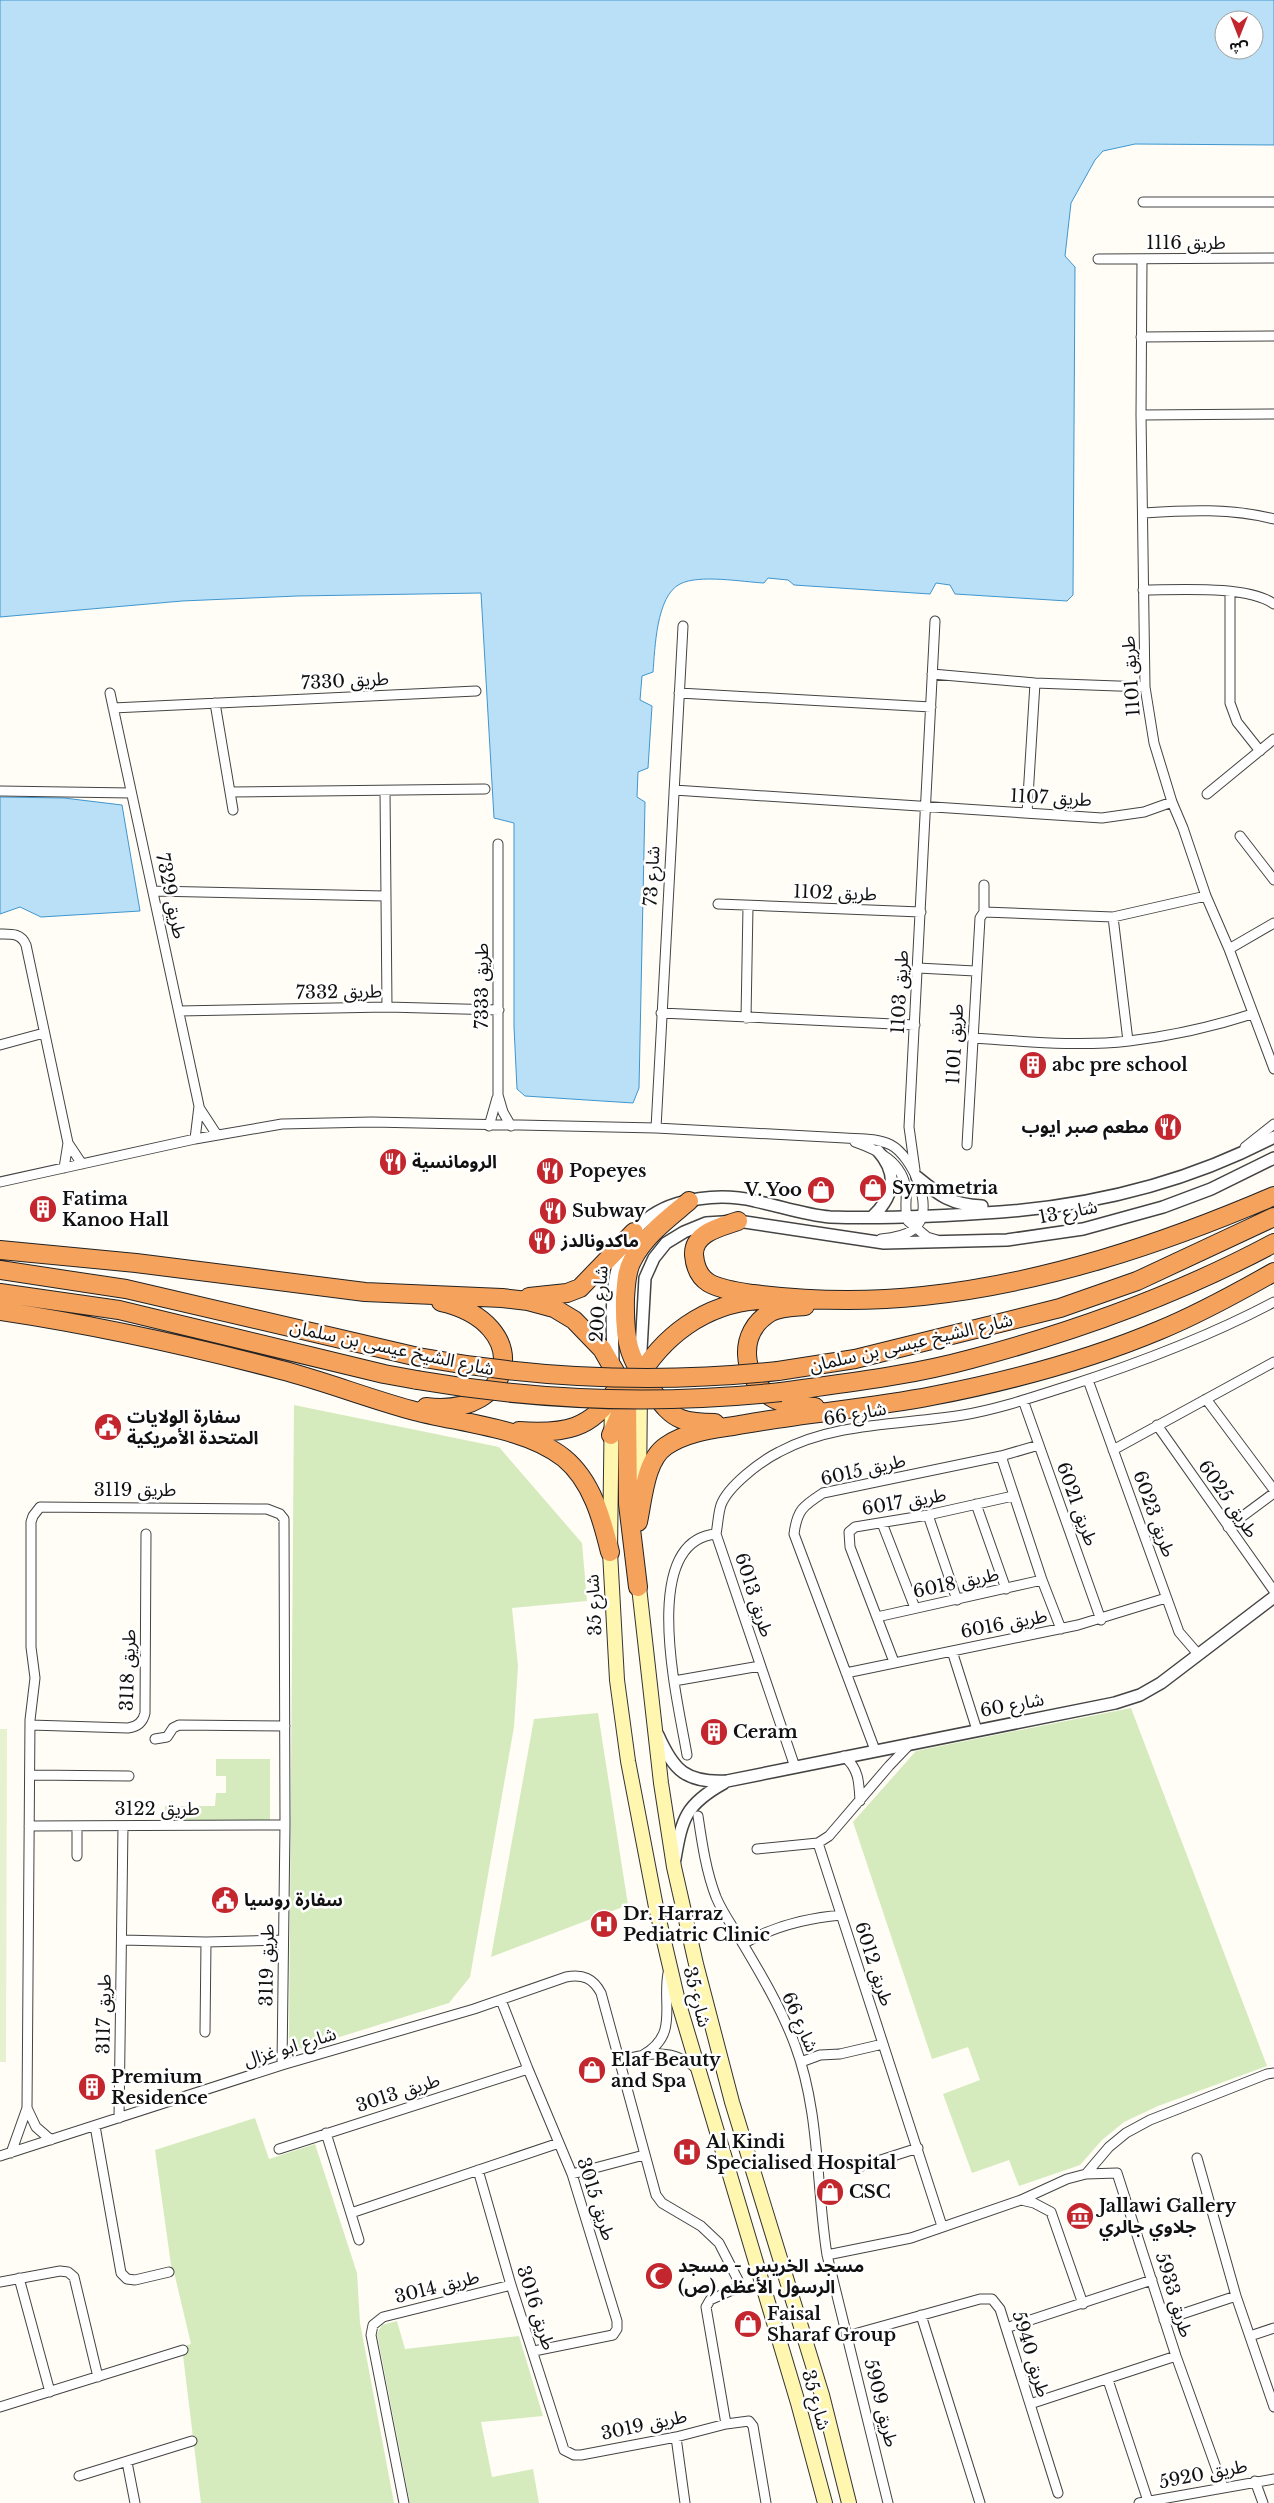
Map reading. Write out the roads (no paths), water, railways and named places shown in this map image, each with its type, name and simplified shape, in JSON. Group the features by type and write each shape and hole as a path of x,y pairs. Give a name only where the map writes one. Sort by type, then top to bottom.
{"highway":[{"path":"617,1374 638,1360 653,1356 681,1328 708,1312 739,1301 781,1298 835,1300 922,1296 994,1286 1167,1240 1274,1196"},
{"path":"689,1201 646,1240 632,1261 626,1286 624,1330 663,1406 682,1419 695,1423 775,1419"},
{"name":"شارع الشيخ عيسى بن سلمان","path":"0,1270 126,1289 418,1357 486,1369 601,1378 716,1376 778,1371 855,1359 1060,1308 1137,1281 1274,1217"},
{"path":"738,1221 707,1232 699,1240 694,1251 695,1264 700,1275 709,1283 723,1288 781,1298"},
{"path":"0,1250 146,1265 364,1292 502,1298 549,1296 567,1293 580,1288 634,1232"},
{"name":"شارع الشيخ عيسى بن سلمان","path":"0,1293 119,1310 384,1374 465,1388 568,1398 676,1400 781,1392 932,1368 970,1360 1069,1331 1215,1275 1274,1243"},
{"path":"638,1522 650,1470 655,1458 664,1446 683,1437 775,1419 857,1408 1008,1380 1082,1359 1160,1330 1224,1300 1274,1272"},
{"path":"367,1396 428,1407 457,1406 488,1392 499,1381 502,1373 502,1352 499,1341 481,1318 461,1307 407,1295"},
{"path":"502,1298 528,1301 561,1312 589,1334 602,1349 617,1374 628,1504 638,1587"},
{"path":"835,1300 773,1311 760,1320 751,1331 746,1345 747,1361 755,1383 772,1398 790,1404 814,1407 857,1408"},
{"path":"0,1311 197,1350 282,1370 417,1411 528,1438 565,1459 579,1473 600,1514 610,1552"},
{"path":"611,1435 619,1398 638,1360"},
{"path":"494,1429 530,1432 566,1430 580,1426 619,1398"}],"main road":[{"name":"شارع 35","path":"638,1360 638,1587 674,1868 720,2060 822,2395 849,2503"},
{"name":"شارع 35","path":"611,1435 610,1552 618,1680 628,1761 669,1968 798,2402 825,2503"}],"street":[{"path":"1143,202 1274,202"},
{"name":"طريق 1116","path":"1098,259 1274,258"},
{"name":"طريق 1101","path":"1142,260 1141,415 1144,513 1145,687 1154,744 1172,802 1183,828 1206,896 1229,949 1274,1069"},
{"path":"1141,337 1274,336"},
{"path":"1141,415 1274,414"},
{"path":"1144,513 1180,511 1248,513 1274,519"},
{"path":"1143,590 1230,592 1257,596 1274,604"},
{"path":"1230,592 1230,703 1237,722 1260,751"},
{"name":"طريق 1103","path":"917,1177 909,1127 935,621"},
{"name":"شارع 73","path":"656,1128 683,626"},
{"path":"932,674 1035,683 1145,687"},
{"path":"1027,813 1035,683"},
{"name":"طريق 7330","path":"113,708 476,691"},
{"path":"679,693 931,707"},
{"name":"طريق 7329","path":"110,694 199,1106 207,1123 217,1135"},
{"path":"215,703 233,810"},
{"path":"1207,794 1274,739"},
{"path":"230,792 485,789"},
{"path":"674,790 926,807"},
{"path":"0,791 131,792"},
{"path":"385,791 386,1007"},
{"name":"طريق 1107","path":"926,807 1116,817 1144,812 1172,802"},
{"path":"1240,836 1271,869 1274,880"},
{"name":"طريق 7333","path":"498,844 498,1095 510,1126"},
{"name":"طريق 1101","path":"967,1145 975,971 980,918 984,912 984,885"},
{"path":"154,891 385,896"},
{"path":"984,912 1113,917 1206,896"},
{"name":"طريق 1102","path":"718,904 921,912"},
{"path":"746,1018 748,906"},
{"path":"1113,917 1128,1041"},
{"path":"1229,949 1274,923"},
{"path":"0,934 19,936 26,945 68,1142 82,1164"},
{"path":"918,968 975,971"},
{"name":"طريق 7332","path":"179,1011 386,1007 499,1010"},
{"path":"661,1014 915,1025"},
{"path":"972,1038 1052,1042 1128,1041 1185,1032 1252,1014"},
{"path":"0,1045 44,1033"},
{"path":"489,1126 498,1095"},
{"name":"طريق 7329","path":"195,1140 199,1106"},
{"path":"0,1182 217,1135 282,1124 372,1122 489,1126 656,1128 877,1141 892,1146 903,1155 917,1177 942,1198 962,1206 1028,1203 1088,1194 1099,1199"},
{"path":"1236,1155 1274,1124"},
{"name":"شارع 13","path":"922,1216 1050,1208 1099,1199 1162,1184 1236,1155 1274,1137"},
{"path":"845,1138 878,1152 892,1161 902,1173 906,1189 906,1216 914,1228 927,1237 945,1243"},
{"path":"64,1168 68,1142"},
{"path":"872,1217 882,1208 892,1184 888,1162 878,1152"},
{"name":"شارع 13","path":"858,1240 884,1243 945,1243 1007,1240 1083,1229 1163,1207 1211,1189 1274,1158"},
{"path":"638,1360 645,1278 654,1258 666,1243 684,1232 706,1223 738,1221 858,1240 902,1235 914,1228 922,1216 922,1202 917,1177"},
{"name":"شارع 200","path":"617,1374 615,1278 621,1253 634,1232 647,1219 666,1207 689,1201 729,1198 754,1200 791,1211 829,1217 922,1216"},
{"name":"شارع 66","path":"716,1534 719,1513 727,1493 761,1464 790,1446 844,1431 962,1415 1023,1400 1163,1354 1238,1321 1274,1302"},
{"path":"1113,1450 1206,1398 1273,1364"},
{"name":"طريق 6023","path":"1088,1380 1179,1632 1198,1654"},
{"path":"1206,1398 1274,1492 1228,1527"},
{"name":"طريق 6021","path":"1023,1400 1101,1620"},
{"name":"طريق 6025","path":"1157,1426 1274,1591"},
{"name":"طريق 6015","path":"875,1750 794,1534 796,1518 805,1504 823,1493 1001,1456 1039,1445"},
{"path":"1001,1456 1013,1496 1060,1629"},
{"name":"طريق 6017","path":"894,1662 848,1538 849,1532 855,1527 928,1515 1013,1496"},
{"path":"976,1504 1006,1589"},
{"name":"طريق 3119","path":"27,2108 30,1725 35,1678 31,1647 31,1522 35,1511 45,1506 267,1509 280,1514 285,1526 286,1825 282,2065"},
{"path":"928,1515 957,1600"},
{"path":"882,1523 915,1608"},
{"name":"طريق 3118","path":"30,1725 132,1728 142,1721 145,1713 146,1534"},
{"path":"687,1755 674,1681 669,1617 670,1595 676,1565 688,1547 702,1537 716,1534"},
{"name":"طريق 6013","path":"716,1534 795,1766"},
{"name":"طريق 6018","path":"878,1617 1042,1580"},
{"name":"شارع 60","path":"728,1781 844,1756 1115,1703 1140,1695 1162,1682 1274,1597"},
{"name":"طريق 6016","path":"846,1673 1101,1620 1166,1598"},
{"path":"952,1650 978,1730"},
{"name":"طريق 6013","path":"674,1681 760,1666"},
{"path":"155,1739 167,1737 173,1728 179,1725 285,1726"},
{"path":"655,1727 668,1758 680,1771 692,1778 711,1782 728,1781"},
{"path":"757,1849 818,1843 830,1836 912,1743"},
{"path":"844,1756 854,1765 858,1775 860,1801"},
{"path":"30,1775 129,1776"},
{"path":"674,1868 680,1828 693,1804 704,1794 728,1781"},
{"name":"شارع 66","path":"698,1816 705,1860 716,1898 785,2022 801,2062 811,2107 821,2215 828,2255"},
{"name":"طريق 3122","path":"29,1826 286,1825"},
{"path":"77,1826 77,1856"},
{"name":"طريق 3117","path":"119,2118 123,1826"},
{"name":"طريق 6012","path":"818,1843 942,2226"},
{"path":"743,1944 768,1932 793,1924 840,1915"},
{"path":"122,1940 206,1942 283,1940"},
{"path":"205,2032 206,1942"},
{"path":"643,2055 656,2046 665,2031 668,2020 666,1988 669,1968"},
{"name":"شارع ابو غزال","path":"0,2156 282,2065 501,2000 566,1977 578,1975 589,1978 596,1984 601,1993 619,2061"},
{"name":"طريق 3015","path":"501,2000 572,2174 618,2321 617,2329 613,2335 534,2351"},
{"path":"801,2062 820,2055 840,2054 883,2044"},
{"path":"698,2070 682,2058 673,2054 658,2052 619,2061 654,2190 662,2203 711,2234 726,2254 738,2280 737,2288 710,2300 706,2311 726,2424"},
{"name":"طريق 3013","path":"279,2149 528,2069"},
{"path":"1086,2174 1109,2147 1126,2133 1184,2106 1274,2073"},
{"path":"27,2108 36,2127 51,2140"},
{"path":"11,2153 27,2108"},
{"path":"95,2126 121,2272 127,2279 135,2280 169,2272"},
{"path":"326,2133 359,2240"},
{"path":"351,2213 559,2143"},
{"path":"862,2166 918,2148"},
{"path":"572,2174 644,2155"},
{"path":"1197,2158 1236,2296 1274,2407"},
{"name":"طريق 3016","path":"478,2170 511,2286 534,2351 561,2444 568,2453"},
{"name":"طريق 5933","path":"828,2255 882,2246 1021,2200 1053,2184 1086,2174 1114,2171 1119,2176 1176,2356 1223,2487"},
{"path":"1021,2200 1034,2203 1050,2212 1083,2304"},
{"name":"طريق 5909","path":"828,2255 889,2502"},
{"path":"0,2282 60,2271 68,2272 74,2277 98,2377"},
{"path":"19,2278 50,2392"},
{"path":"1006,2328 1152,2280"},
{"name":"طريق 3014","path":"404,2503 371,2335 373,2325 383,2317 511,2286"},
{"path":"1164,2320 1236,2296"},
{"name":"طريق 5940","path":"847,2336 986,2298 997,2303 1058,2492"},
{"path":"921,2315 980,2503"},
{"path":"1250,2336 1274,2328"},
{"path":"0,2407 183,2350"},
{"path":"1030,2404 1108,2380 1176,2356"},
{"path":"1108,2380 1144,2502"},
{"name":"طريق 3019","path":"568,2453 581,2455 676,2437 745,2421 752,2424 766,2503"},
{"path":"676,2437 684,2503"},
{"path":"79,2476 192,2441"},
{"path":"127,2462 135,2503"},
{"name":"طريق 5920","path":"1144,2502 1274,2479"},
{"path":"1255,2481 1263,2503"}],"water":[{"path":"0,0 1274,0 1274,145 1135,144 1103,151 1095,160 1071,203 1065,256 1075,267 1073,595 1067,601 955,594 950,585 936,583 930,594 794,585 788,580 768,578 764,583 709,579 688,581 672,590 666,600 658,624 653,672 642,676 640,700 652,706 648,768 638,772 637,797 645,802 639,1088 633,1103 525,1096 517,1089 514,1027 514,823 494,818 481,593 297,596 182,601 0,617"},
{"path":"0,797 64,798 122,805 140,911 41,917 20,907 0,914"}],"place":[{"name":"abc pre school","path":"1033,1065"},
{"name":"مطعم صبر ايوب","path":"1168,1127"},
{"name":"الرومانسية","path":"393,1162"},
{"name":"Popeyes","path":"550,1171"},
{"name":"Symmetria","path":"873,1188"},
{"name":"V. Yoo","path":"821,1190"},
{"name":"Fatima Kanoo Hall","path":"43,1209"},
{"name":"Subway","path":"553,1211"},
{"name":"ماكدونالدز","path":"542,1241"},
{"name":"سفارة الولايات المتحدة الأمريكية","path":"108,1427"},
{"name":"Ceram","path":"714,1732"},
{"name":"سفارة روسيا","path":"225,1900"},
{"name":"Dr. Harraz Pediatric Clinic","path":"604,1924"},
{"name":"Elaf Beauty and Spa","path":"592,2070"},
{"name":"Premium Residence","path":"92,2087"},
{"name":"Al Kindi Specialised Hospital","path":"687,2152"},
{"name":"CSC","path":"830,2192"},
{"name":"Jallawi Gallery جلاوي جالري","path":"1080,2216"},
{"name":"مسجد الخريس - مسجد الرسول الأعظم (ص)","path":"659,2276"},
{"name":"Faisal Sharaf Group","path":"748,2324"}]}
